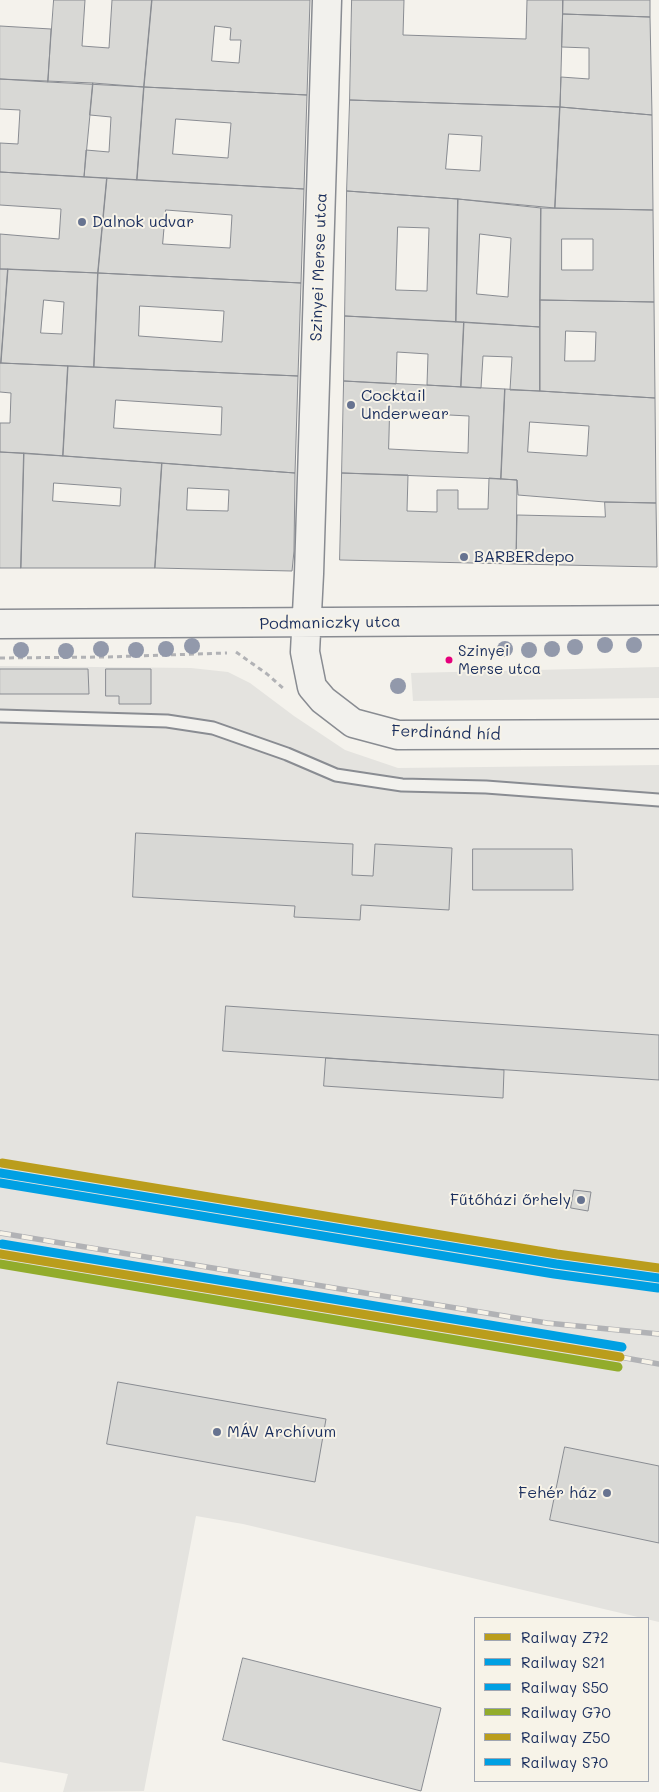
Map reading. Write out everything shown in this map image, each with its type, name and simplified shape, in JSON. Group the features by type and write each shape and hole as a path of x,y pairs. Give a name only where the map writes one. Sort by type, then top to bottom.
{"street":[{"name":"Szinyei Merse utca","path":"307,623 327,0"},
{"name":"Podmaniczky utca","path":"0,624 659,620"},
{"name":"Ferdinánd híd","path":"307,623 305,652 312,687 323,700 353,723 398,735 659,734"}],"lane":[{"path":"0,716 167,721 213,728 287,754 336,774 402,785 486,786 659,800"}],"shaded area":[{"path":"0,666 191,668 228,672 250,683 294,716 345,750 398,768 659,765 659,1622 649,1620 649,1617 638,1617 243,1524 196,1516 144,1791 63,1792 68,1774 0,1762"},
{"path":"659,667 659,698 413,701 411,673"}],"building":[{"path":"54,0 85,0 82,46 109,48 112,0 152,0 144,87 48,82"},
{"path":"152,0 310,0 307,95 144,87","holes":["215,26 231,28 230,40 241,40 239,63 212,61"]},
{"path":"352,0 404,0 403,35 526,39 527,0 563,0 560,107 350,100"},
{"path":"563,0 650,0 650,17 563,14"},
{"path":"563,14 650,17 652,115 560,107 561,77 589,79 589,48 562,47"},
{"path":"0,26 51,29 48,82 0,79"},
{"path":"0,79 93,83 84,177 0,172 0,143 18,144 20,110 0,109"},
{"path":"93,83 144,87 137,180 84,177 86,150 109,152 111,117 90,115"},
{"path":"144,87 307,95 304,189 137,180","holes":["176,119 231,123 228,158 173,154"]},
{"path":"350,100 560,107 555,208 347,191","holes":["449,134 482,136 480,171 446,169"]},
{"path":"560,107 652,115 653,210 555,208"},
{"name":"Dalnok udvar","path":"0,172 107,178 98,273 0,269 0,234 59,239 61,209 0,205"},
{"path":"107,178 304,189 301,283 98,273","holes":["166,210 232,215 230,248 163,244"]},
{"path":"347,191 458,199 456,322 345,316","holes":["398,227 429,228 427,291 396,290"]},
{"path":"458,199 541,208 540,327 456,322","holes":["480,234 511,238 508,297 477,294"]},
{"path":"541,208 653,210 654,302 540,300","holes":["562,239 593,239 593,270 562,270"]},
{"path":"0,269 8,269 1,363 0,363"},
{"path":"8,269 98,273 94,367 1,363","holes":["44,300 64,302 62,334 41,333"]},
{"path":"98,273 301,283 298,376 94,367","holes":["140,306 224,311 222,342 139,336"]},
{"path":"540,300 654,302 655,398 540,391","holes":["566,331 596,332 595,361 565,361"]},
{"path":"345,316 464,322 461,387 427,385 428,354 397,352 396,384 344,381"},
{"path":"464,322 540,327 540,391 510,390 512,357 483,356 481,388 461,387"},
{"path":"0,363 68,366 63,456 0,452 0,423 10,423 11,393 0,392"},
{"path":"68,366 298,376 295,473 63,456","holes":["116,400 222,407 221,435 114,428"]},
{"path":"344,381 505,389 501,479 342,473","holes":["390,412 469,416 468,453 389,449"]},
{"path":"505,389 655,398 656,503 605,502 518,495 517,480 501,479","holes":["530,422 589,426 587,456 528,452"]},
{"path":"0,452 24,453 21,568 0,568"},
{"path":"24,453 162,463 155,568 21,568","holes":["54,483 121,488 120,506 53,501"]},
{"path":"162,463 295,473 292,571 155,568","holes":["188,488 229,490 228,511 187,510"]},
{"path":"342,473 408,475 407,511 437,512 437,490 458,490 458,509 488,509 489,478 517,480 516,564 340,560"},
{"path":"605,502 656,503 657,567 516,564 517,515 605,517"},
{"path":"0,669 88,669 89,694 0,694"},
{"path":"106,669 151,669 151,704 119,704 119,696 106,696"},
{"path":"136,833 353,844 352,875 373,876 375,844 452,848 449,910 361,905 360,920 294,917 295,906 133,897"},
{"path":"473,849 572,849 573,890 473,890"},
{"path":"226,1006 659,1035 659,1080 223,1051"},
{"path":"326,1058 504,1070 503,1098 324,1086"},
{"name":"Fűtőházi őrhely","path":"574,1190 591,1192 588,1211 571,1208"},
{"name":"MÁV Archívum","path":"118,1382 326,1419 315,1482 107,1444"},
{"name":"Fehér ház","path":"565,1447 659,1466 659,1543 550,1520"},
{"path":"243,1658 441,1708 421,1791 223,1740"}],"railway":[{"path":"0,1233 547,1323 659,1334"},
{"path":"620,1357 659,1364"}],"rail line":[{"name":"Z50","path":"2,1163 557,1254 659,1268"},
{"name":"S21","path":"0,1173 556,1264 659,1278"},
{"name":"S50","path":"0,1183 554,1274 658,1288"},
{"name":"S70","path":"2,1244 622,1347"},
{"name":"Z72","path":"0,1254 620,1357"},
{"name":"G70","path":"0,1264 618,1367"}],"place":[{"name":"Dalnok udvar","path":"82,222"},
{"name":"Cocktail Underwear","path":"351,405"},
{"name":"BARBERdepo","path":"464,557"},
{"name":"Szinyei Merse utca","path":"449,660"},
{"name":"Fűtőházi őrhely","path":"581,1200"},
{"name":"MÁV Archívum","path":"217,1432"},
{"name":"Fehér ház","path":"607,1493"}]}
